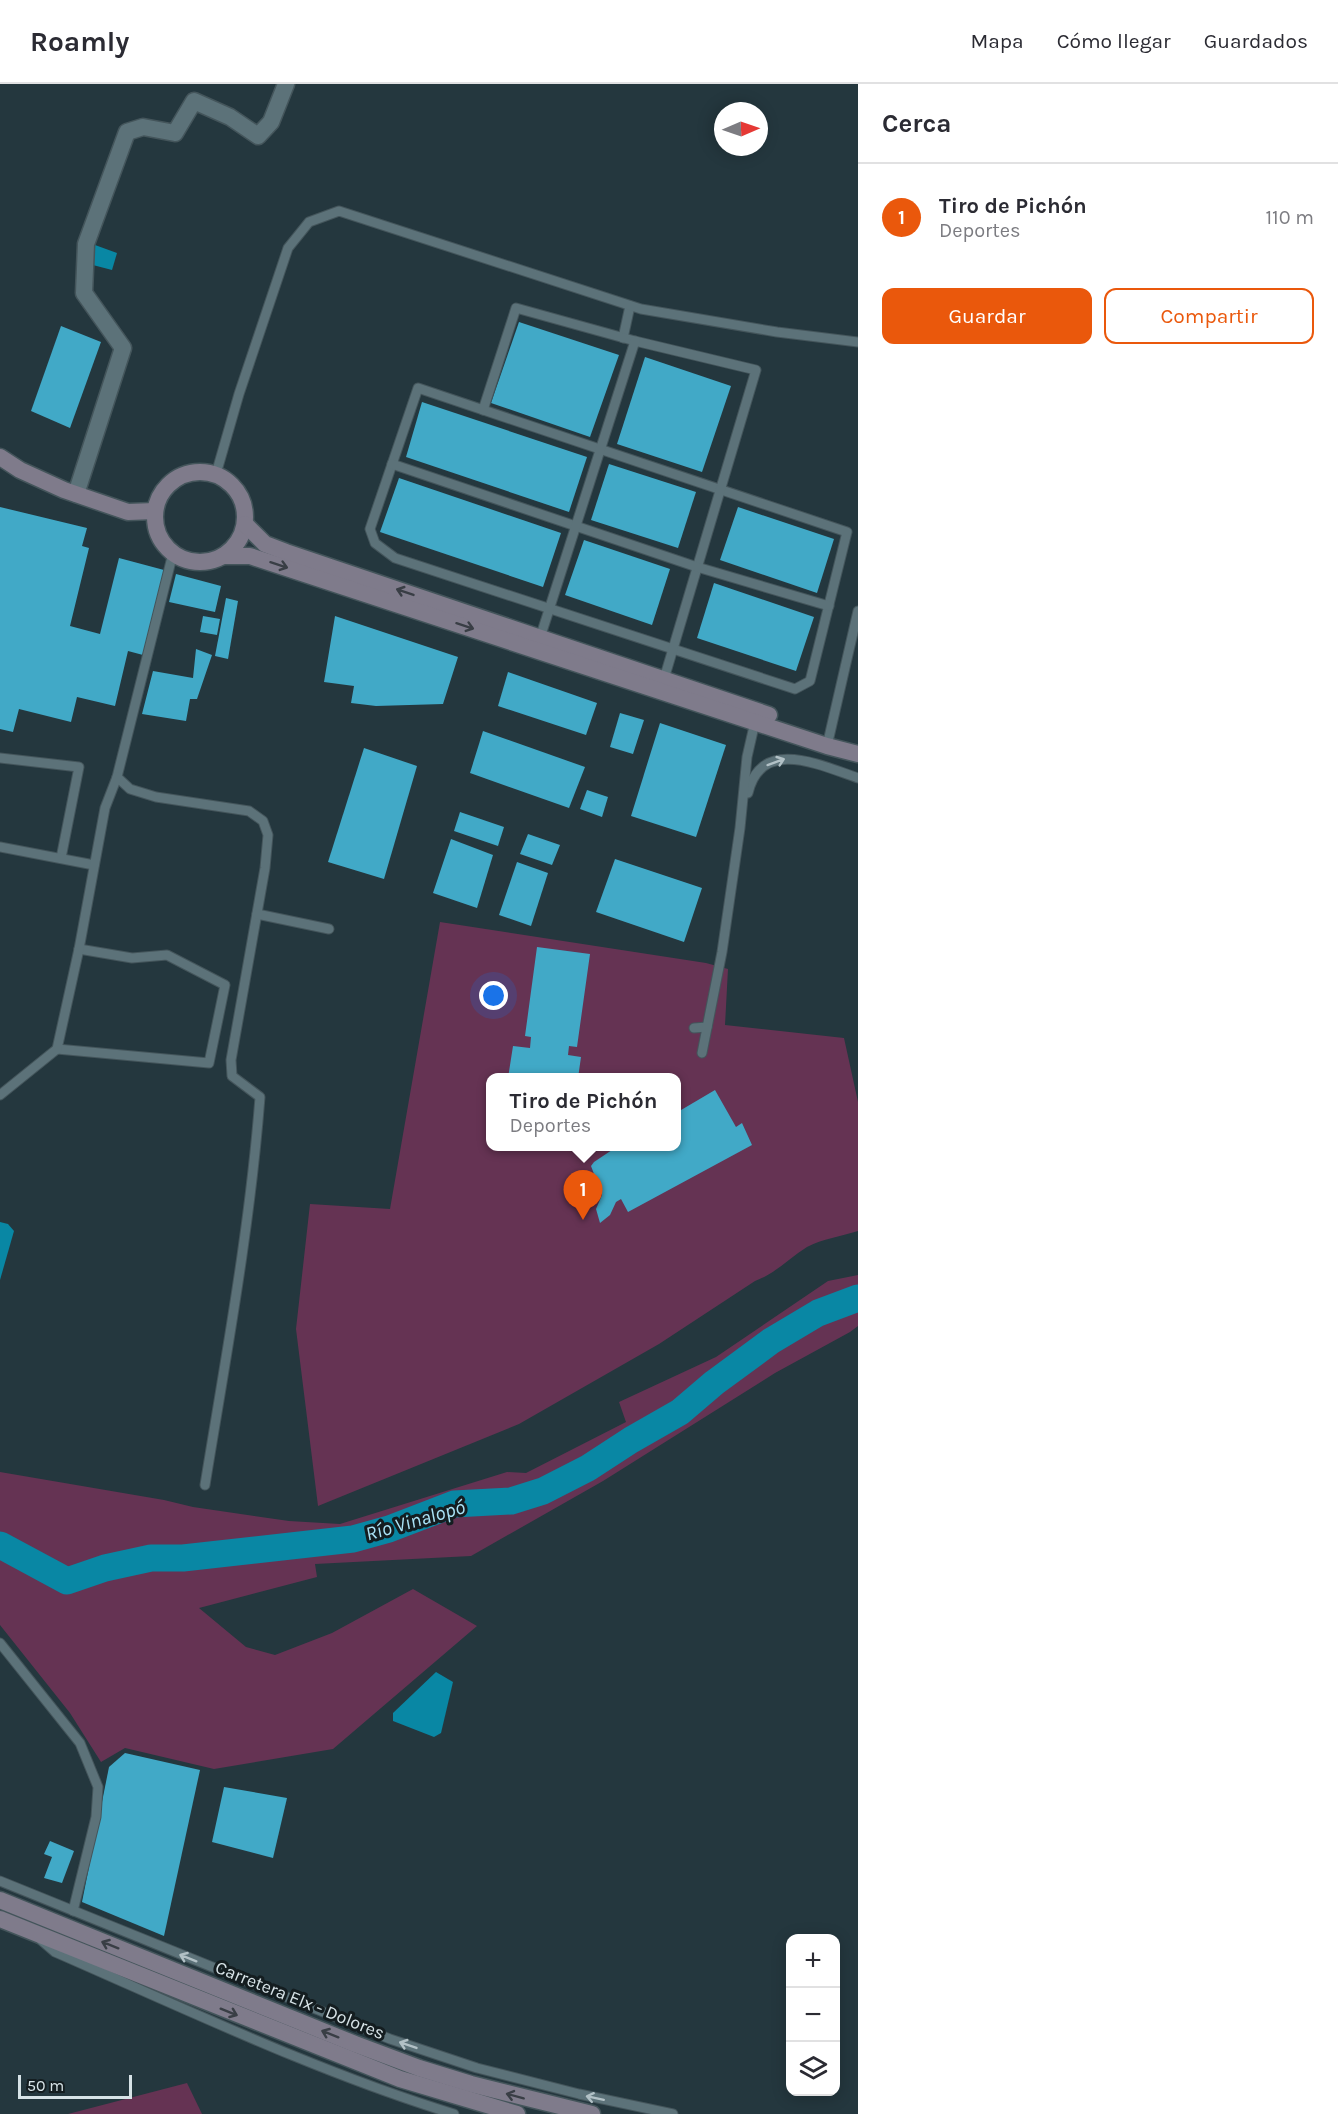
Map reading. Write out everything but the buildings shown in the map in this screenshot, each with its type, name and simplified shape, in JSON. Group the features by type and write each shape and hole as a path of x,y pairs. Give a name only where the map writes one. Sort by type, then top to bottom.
{"main road":[{"path":"0,457 20,470 76,494 128,512 155,511"},
{"path":"223,556 237,542 245,524 243,501 237,491 216,474 201,471 187,473 173,480 163,490 155,511 159,534 173,553 181,558 198,562 223,556 249,555 755,722 858,746"},
{"path":"245,524 265,543 286,552 664,679 828,740 858,754"},
{"name":"Carretera Elx - Dolores","path":"0,1900 419,2068 471,2084 592,2114"},
{"name":"Carretera Elx - Dolores","path":"0,1919 400,2079 517,2114"}],"street":[{"path":"76,494 123,348 84,292 86,244 127,132 143,126 175,133 194,101 230,117 258,136 271,122 286,84"}],"lane":[{"path":"216,474 239,394 288,248 309,222 339,211 630,306 777,332 858,342"},
{"path":"623,338 630,306"},
{"path":"483,410 516,308 623,338 756,370 664,679"},
{"path":"540,638 635,341"},
{"path":"418,388 600,450 847,532 810,681 795,689 395,558 375,543 370,529 418,388"},
{"path":"392,464 697,567 829,606"},
{"path":"0,1095 57,1049 79,949 105,808 117,777 173,553"},
{"path":"828,740 858,611"},
{"path":"702,1053 722,952 740,828 747,757 755,722"},
{"path":"0,758 79,767 61,858"},
{"path":"740,828 749,787 757,773 778,759 796,759 858,778"},
{"path":"117,777 130,789 156,797 249,811 263,821 268,835 265,868 231,1060 232,1076 260,1097 257,1139 239,1272 205,1485"},
{"path":"0,847 94,865"},
{"path":"728,910 738,911"},
{"path":"257,914 329,929"},
{"path":"57,1049 209,1063 225,985 167,955 132,958 79,949"},
{"path":"694,1028 707,1027"},
{"path":"0,1643 80,1743 98,1786 96,1817 73,1911"},
{"path":"0,1881 412,2046 477,2068 579,2094 673,2114"},
{"path":"30,1931 55,1952 280,2050 374,2088 454,2114"}],"shaded area":[{"path":"440,922 706,963 728,969 725,1025 844,1038 858,1102 858,1231 807,1247 659,1344 519,1424 318,1506 296,1329 310,1204 390,1209"},
{"path":"858,1275 858,1326 850,1332 775,1373 603,1481 471,1556 315,1564 317,1577 199,1608 246,1647 275,1655 332,1633 413,1589 477,1626 333,1749 214,1769 125,1748 101,1762 70,1713 0,1625 0,1472 193,1507 289,1521 340,1524 507,1472 526,1473 626,1422 619,1402 716,1357 828,1281"},
{"path":"187,2083 202,2114 68,2114"}],"water":[{"path":"95,245 117,253 112,270 89,264"},
{"path":"0,1222 8,1224 14,1231 0,1280"},
{"path":"436,1672 453,1682 441,1733 434,1737 393,1721 393,1713"}],"waterway":[{"name":"Río Vinalopó","path":"0,1545 67,1581 105,1568 151,1558 183,1558 353,1539 389,1529 454,1504 511,1501 543,1491 588,1468 680,1412 714,1383 771,1341 818,1313 858,1298"}],"place":[{"name":"Tiro de Pichón","path":"583,1220"}]}
